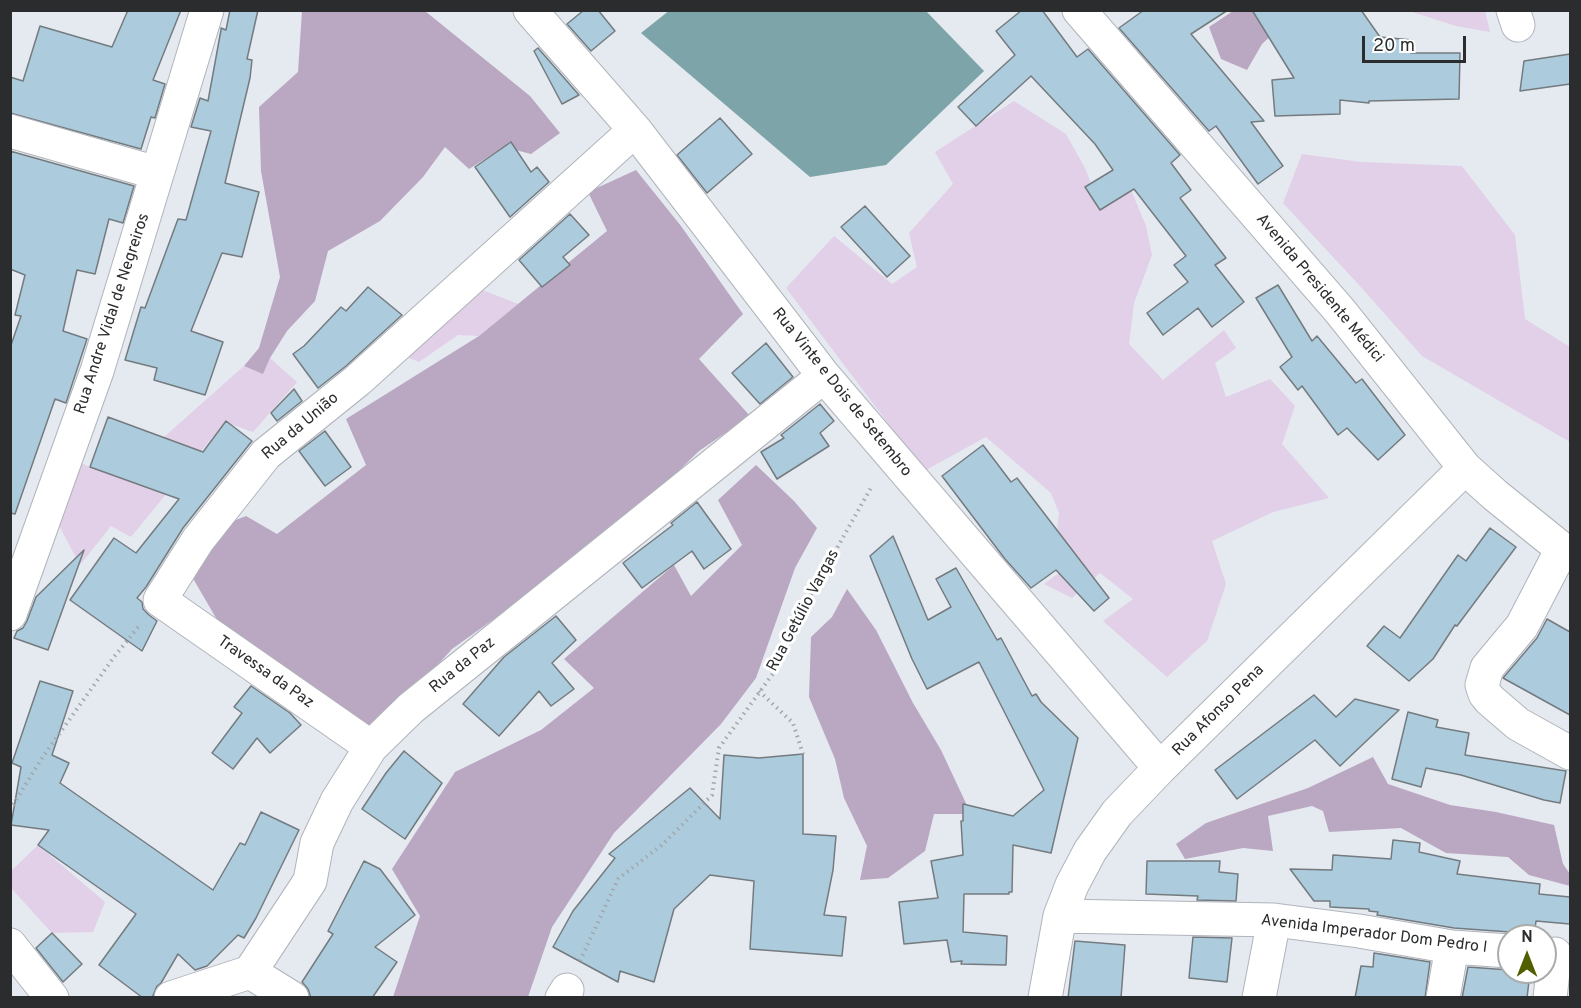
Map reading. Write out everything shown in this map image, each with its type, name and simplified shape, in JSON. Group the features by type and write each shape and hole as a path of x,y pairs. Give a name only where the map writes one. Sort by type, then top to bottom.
{"street":[{"name":"Rua Andre Vidal de Negreiros","path":"10,614 97,371 207,10"},
{"name":"Rua Vinte e Dois de Setembro","path":"530,10 635,130 824,376 1160,768"},
{"name":"Avenida Presidente Médici","path":"1079,10 1340,311 1465,468 1495,495 1566,551"},
{"name":"Rua da União","path":"160,600 198,540 266,454 358,380 635,130"},
{"path":"10,131 157,173"},
{"name":"Rua da Paz","path":"250,972 310,881 317,843 337,801 371,747 411,708 824,376"},
{"name":"Rua Afonso Pena","path":"1045,998 1060,916 1072,885 1090,850 1117,813 1465,468"},
{"path":"1566,551 1521,626 1487,668 1482,685 1490,700 1518,724 1570,753"},
{"name":"Travessa da Paz","path":"160,600 371,747"},
{"name":"Avenida Imperador Dom Pedro I","path":"1060,916 1274,920 1359,931 1452,947 1497,950"},
{"path":"1259,998 1274,920"},
{"path":"10,945 52,998"},
{"path":"1443,998 1452,947"},
{"path":"171,998 250,972 292,998"}],"path":[{"name":"Rua Getúlio Vargas","path":"565,994 618,879 663,844 712,795 719,748 777,668 811,594 890,453"},
{"path":"10,810 42,758 114,657 160,600"},
{"path":"759,691 793,723 803,754"}],"shaded area":[{"path":"302,11 425,11 530,96 560,133 531,154 504,147 469,169 445,147 423,177 380,221 328,251 315,301 287,331 263,374 244,366 259,348 280,277 261,171 259,107 298,72"},
{"path":"1233,11 1298,11 1262,44 1247,70 1221,59 1209,27"},
{"path":"1409,11 1485,11 1490,32 1456,26"},
{"path":"1014,101 1066,134 1086,170 1100,209 1131,190 1146,226 1152,255 1134,303 1129,344 1163,380 1224,330 1236,348 1215,363 1226,397 1270,379 1295,406 1282,444 1329,498 1273,512 1212,541 1226,584 1207,641 1167,677 1103,621 1133,599 1100,573 1072,598 1044,584 1077,560 1057,530 1059,513 1051,493 986,437 924,471 786,288 834,236 892,284 917,267 909,233 953,184 935,152"},
{"path":"1302,154 1361,162 1462,166 1515,235 1525,319 1570,347 1570,442 1422,356 1283,203"},
{"path":"636,170 681,226 743,314 699,359 750,416 699,451 617,531 452,649 371,738 230,642 191,575 223,525 246,516 277,534 366,465 346,419 479,336 607,231 588,192"},
{"path":"449,275 518,304 479,336 458,335 419,362 399,354 417,308"},
{"path":"270,358 297,382 253,432 225,422 131,537 111,526 80,565 55,518 77,461 145,487 164,437 244,366 263,373"},
{"path":"756,465 794,501 817,528 795,568 756,678 721,724 614,833 552,927 528,997 393,997 420,916 392,869 455,772 541,730 594,688 564,659 674,565 691,596 742,545 718,500"},
{"path":"847,589 876,630 913,703 941,750 971,814 934,814 925,851 888,878 860,880 867,846 844,798 835,759 809,697 811,637 832,617"},
{"path":"1373,757 1388,784 1450,805 1496,812 1554,825 1563,864 1570,874 1570,886 1529,875 1508,857 1446,853 1401,828 1329,832 1323,811 1312,806 1268,816 1273,851 1243,848 1185,859 1176,844 1206,823 1308,788"},
{"path":"38,845 105,902 93,932 52,933 11,888 11,871"}],"water":[{"path":"670,10 926,11 984,71 886,165 810,177 641,33"}],"building":[{"path":"128,10 181,10 153,80 165,84 155,118 151,117 141,149 10,113 10,77 23,81 40,26 112,47"},
{"path":"230,10 258,10 247,59 252,60 250,78 225,183 259,192 242,257 222,253 191,331 223,342 205,395 154,380 157,368 125,360 141,307 145,308 178,219 186,220 211,131 191,127 200,98 208,101 221,28 226,30"},
{"path":"584,10 598,10 615,31 591,51 567,24"},
{"path":"1022,10 1042,10 1077,57 1088,49 1180,155 1171,163 1191,190 1180,198 1226,258 1215,265 1244,302 1212,327 1198,308 1163,335 1147,313 1188,282 1174,265 1186,256 1134,189 1100,210 1085,187 1113,170 1095,144 1031,76 976,126 958,107 1015,55 996,31"},
{"path":"1144,10 1228,10 1191,34 1264,121 1251,122 1283,166 1258,184 1216,126 1209,131 1119,28"},
{"path":"1252,10 1361,10 1380,37 1412,40 1411,53 1460,53 1459,99 1369,101 1369,103 1340,100 1340,114 1275,116 1272,80 1294,78"},
{"path":"538,48 579,95 562,104 534,51"},
{"path":"1570,54 1570,84 1520,91 1524,61"},
{"path":"720,118 752,154 707,193 677,155"},
{"path":"511,142 531,172 537,167 549,182 510,217 475,167"},
{"path":"10,151 134,186 123,223 109,219 95,274 77,270 63,331 87,339 66,403 55,399 15,514 10,513 10,348 21,316 15,315 25,275 10,269"},
{"path":"865,206 910,256 887,277 841,227"},
{"path":"570,214 589,235 563,257 570,265 542,287 519,260"},
{"path":"1278,285 1312,341 1317,336 1356,383 1362,379 1405,435 1378,460 1347,428 1338,435 1302,386 1298,390 1280,367 1292,357 1256,298"},
{"path":"368,287 402,315 318,388 293,354 304,346 341,307 346,311"},
{"path":"766,343 793,377 760,404 732,373"},
{"path":"294,389 302,401 277,421 271,413"},
{"path":"820,404 834,421 820,433 829,446 777,479 761,452 784,438 781,435"},
{"path":"108,417 203,452 226,421 252,441 183,528 137,598 142,602 143,609 157,621 142,651 70,600 114,538 136,553 179,499 90,467"},
{"path":"325,431 351,467 325,486 299,451"},
{"path":"983,445 1011,482 1017,478 1109,598 1094,611 1056,570 1031,588 1005,559 942,476"},
{"path":"697,502 731,549 704,569 692,551 642,588 623,563 673,525 671,523"},
{"path":"1490,528 1516,547 1457,626 1455,625 1433,659 1409,681 1367,646 1384,626 1400,638 1458,555 1466,561"},
{"path":"893,536 928,620 951,607 936,579 956,568 997,640 1001,638 1032,696 1036,694 1041,702 1078,738 1051,853 1013,845 1012,892 1009,894 964,894 963,932 1007,936 1006,965 951,962 947,940 904,944 899,902 938,898 931,861 963,855 961,821 963,821 963,804 1013,816 1044,790 979,662 927,689 912,659 870,556"},
{"path":"84,550 48,650 14,638 17,631 23,628 27,621 36,597"},
{"path":"556,616 576,640 552,663 574,689 551,706 539,691 499,736 463,704 504,657"},
{"path":"1547,619 1570,632 1570,715 1503,678 1537,638"},
{"path":"40,681 73,691 52,755 69,763 60,783 213,890 240,843 245,845 261,812 299,830 244,938 238,935 207,966 195,970 178,954 157,986 152,998 143,998 99,965 136,914 38,845 49,830 11,825 21,767 12,763"},
{"path":"251,686 290,713 301,725 270,753 257,738 233,769 212,753 242,713 234,707"},
{"path":"1314,695 1336,717 1355,699 1399,710 1340,766 1315,740 1237,799 1215,770"},
{"path":"1408,712 1438,720 1436,727 1469,733 1465,755 1566,771 1560,803 1461,775 1426,768 1421,787 1392,779"},
{"path":"404,751 442,783 405,839 362,809"},
{"path":"803,754 803,834 836,836 833,870 824,915 846,917 842,956 750,949 754,881 710,875 674,909 654,982 620,971 618,982 553,947 573,911 615,858 609,854 690,788 720,819 724,755 759,758"},
{"path":"1393,840 1420,843 1419,852 1460,861 1457,874 1540,884 1539,894 1570,897 1570,924 1536,921 1536,924 1497,924 1497,931 1454,928 1377,915 1378,912 1369,911 1369,909 1330,907 1330,901 1314,901 1290,869 1332,870 1333,855 1391,859"},
{"path":"364,861 380,869 415,915 375,947 397,962 372,998 311,998 302,982 333,934 328,931"},
{"path":"1147,861 1220,861 1219,872 1238,874 1236,901 1197,900 1198,896 1146,894"},
{"path":"52,933 82,964 63,982 36,948"},
{"path":"1193,937 1232,938 1227,982 1189,978"},
{"path":"1075,941 1125,945 1121,998 1068,998"},
{"path":"1374,953 1430,962 1425,998 1355,998 1361,966 1373,967"},
{"path":"1468,967 1497,969 1497,984 1529,984 1527,998 1462,998"}]}
